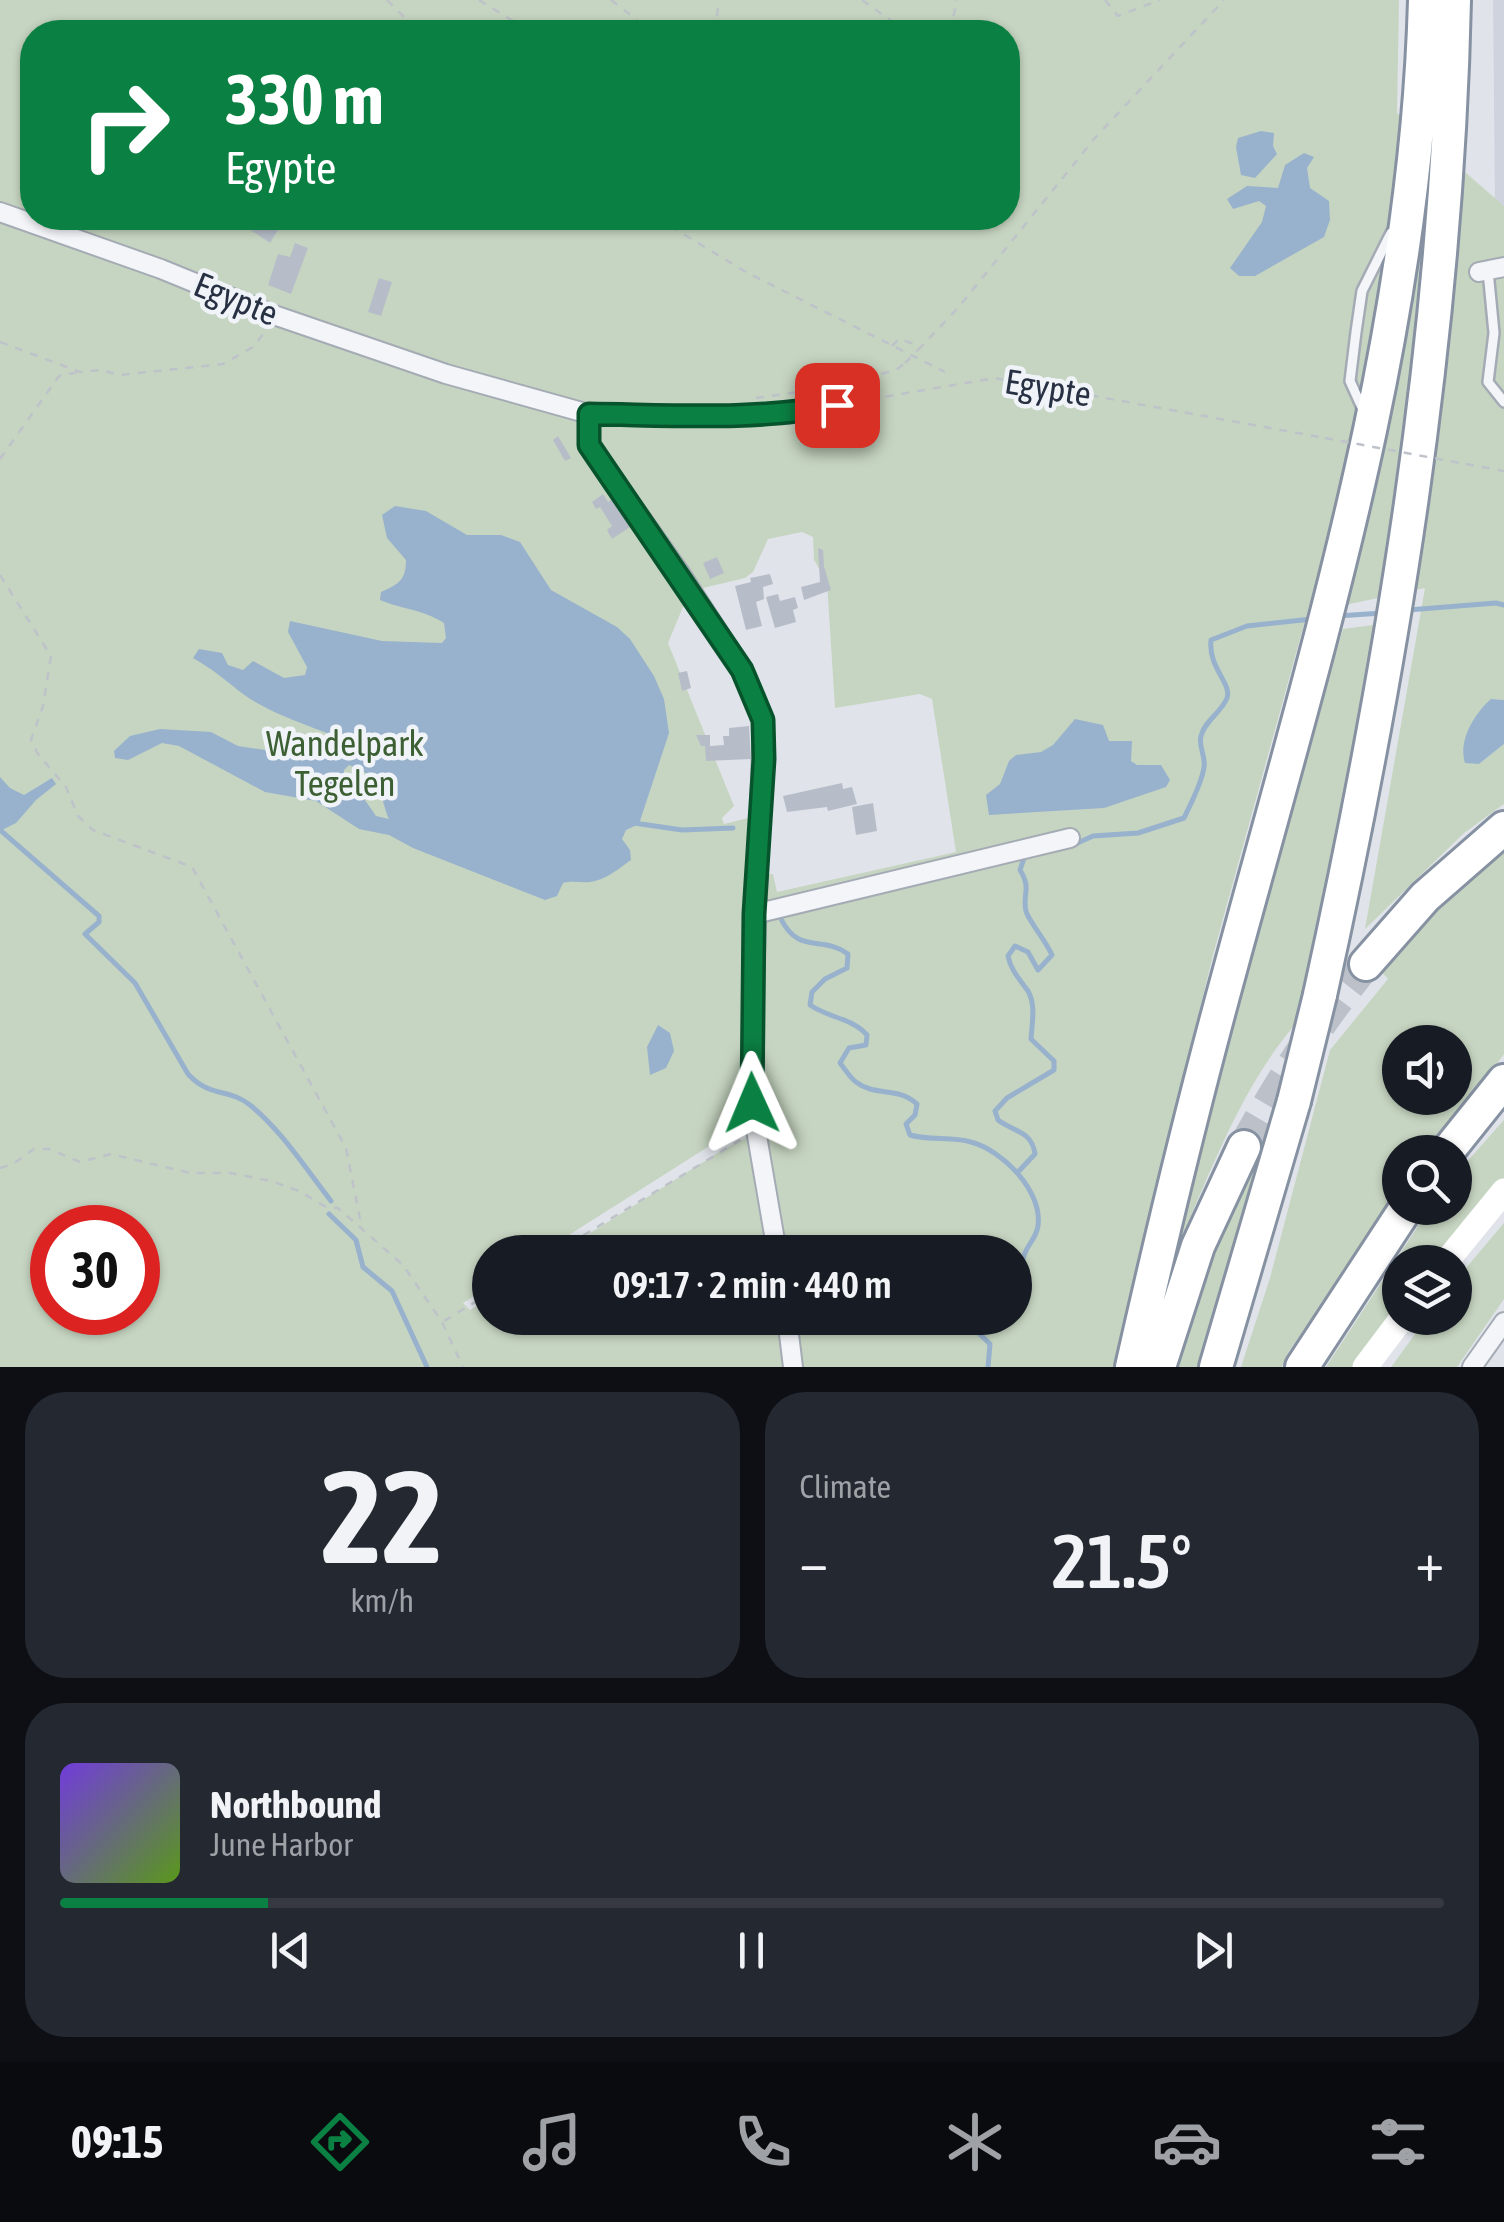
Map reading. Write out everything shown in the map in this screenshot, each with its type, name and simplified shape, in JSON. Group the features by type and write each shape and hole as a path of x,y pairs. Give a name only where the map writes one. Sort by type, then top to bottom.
{"highway":[{"path":"1132,1367 1229,972 1342,562 1372,428 1399,284 1425,0"},
{"path":"1216,1367 1294,1101 1320,995 1393,628 1407,538 1448,149 1454,0"},
{"path":"1366,964 1425,897 1504,828"},
{"path":"1461,1135 1504,1081"},
{"path":"1158,1367 1198,1246 1244,1147"},
{"path":"1302,1367 1395,1225"}],"main road":[{"path":"1460,1245 1504,1190"},
{"path":"1472,1256 1504,1217"},
{"path":"1365,1367 1389,1335"},
{"path":"1384,1367 1408,1335"}],"street":[{"name":"Egypte","path":"51,230 274,315 446,374 589,414 788,414 837,405"},
{"path":"589,414 587,434 595,455 680,574 755,694 763,720 751,1074 774,1235"},
{"path":"754,914 1070,838"},
{"path":"1472,1367 1504,1322"},
{"path":"790,1335 793,1367"}],"lane":[{"path":"1490,270 1494,332 1488,382 1504,402"}],"path":[{"path":"387,0 407,20"},
{"path":"478,0 511,20"},
{"path":"610,0 636,20"},
{"path":"862,0 890,20"},
{"path":"1105,0 1118,16 1160,0"},
{"path":"730,416 755,398 827,388 896,370 906,363 958,308 1094,139 1224,0"},
{"path":"677,230 746,272 944,372"},
{"path":"0,458 59,376 100,370 129,374 223,364 253,347 274,315"},
{"path":"891,348 899,339 920,348"},
{"path":"0,342 80,372"},
{"name":"Egypte","path":"837,405 995,378 1504,471"},
{"path":"0,576 52,656 31,740 38,754 66,787 82,822 192,867 346,1148 362,1229"},
{"path":"584,1235 756,1130"},
{"path":"0,1168 34,1149 49,1149 80,1162 111,1154 190,1174 230,1172 299,1191 326,1207 338,1208 403,1265 442,1322 463,1367"},
{"path":"442,1322 472,1304"}],"shaded area":[{"path":"1493,0 1504,0 1504,210 1495,210"}],"green space":[{"name":"Wandelpark Tegelen","path":"0,0 1399,0 1397,113 1504,206 1504,700 1491,699 1479,764 1504,744 1504,804 1464,833 1365,929 1425,588 1345,605 1309,606 1213,955 1113,1367 800,1367 797,1335 1032,1335 1032,1235 781,1235 758,1094 762,916 770,903 765,898 763,875 773,874 777,892 956,852 932,699 920,694 835,708 827,582 814,560 813,537 802,532 768,539 753,572 745,578 699,589 693,583 668,643 734,806 722,818 724,824 748,818 745,884 749,1121 569,1235 472,1235 472,1297 463,1303 472,1309 472,1335 783,1335 786,1367 0,1367"},
{"path":"1380,624 1308,1010 1248,1093 1176,1251 1229,1020 1343,629"},
{"path":"1504,838 1504,1054 1472,1097 1472,1025 1382,1025 1382,1115 1459,1115 1444,1135 1382,1135 1382,1221 1289,1351 1282,1367 1241,1367 1270,1278 1330,1050 1388,979 1376,966"},
{"path":"1504,1120 1504,1190 1455,1245 1406,1245 1419,1225 1472,1225 1472,1156"},
{"path":"748,1137 769,1235 587,1235"},
{"path":"1251,1151 1264,1157 1202,1367 1174,1367 1185,1324"},
{"path":"1504,1223 1504,1299 1457,1367 1391,1367 1415,1335 1472,1335 1472,1261"},
{"path":"1382,1281 1382,1335 1386,1335 1363,1367 1326,1367"}],"water":[{"path":"1261,131 1274,133 1277,154 1255,178 1241,175 1238,138"},
{"path":"1304,153 1314,157 1307,168 1310,188 1329,201 1330,220 1324,237 1255,276 1239,276 1230,268 1262,222 1266,206 1259,201 1233,209 1227,199 1247,186 1278,188 1285,165"},
{"path":"395,506 426,511 467,535 501,535 520,542 551,590 617,627 630,639 664,699 669,733 639,824 626,830 622,839 630,850 631,860 614,872 591,882 563,883 557,896 545,900 389,835 359,829 316,801 265,792 179,746 162,743 128,760 115,758 114,751 130,736 160,729 211,732 238,746 272,751 332,742 334,736 250,698 193,658 199,649 222,653 228,665 243,670 253,661 284,678 305,675 307,667 288,632 290,621 382,641 442,643 446,638 444,623 380,600 381,592 403,577 406,560 387,538 382,515","holes":["349,765 369,775 378,785 389,819 376,816 358,790 344,780 344,770"]},
{"path":"1491,699 1504,700 1504,744 1479,764 1465,763 1469,728"},
{"path":"1075,719 1103,725 1109,741 1132,741 1131,761 1137,765 1161,765 1170,780 1166,787 1104,808 989,815 986,795 1000,784 1009,761 1016,755 1041,752 1053,745"},
{"path":"0,777 24,795 52,778 56,784 16,823 0,831"},
{"path":"658,1025 670,1033 674,1051 666,1068 650,1075 647,1047"}],"building":[{"path":"250,230 278,230 270,243"},
{"path":"295,243 308,248 291,294 268,285 278,254 290,257"},
{"path":"379,278 392,282 381,316 368,312"},
{"path":"558,436 571,458 565,461 553,440"},
{"path":"603,494 608,502 612,499 630,527 612,539 607,530 612,526 592,502"},
{"path":"818,548 823,550 831,590 804,600 801,587 820,582"},
{"path":"717,557 724,573 710,579 703,563"},
{"path":"770,574 773,584 763,587 764,599 756,602 762,626 746,630 735,586"},
{"path":"778,594 780,601 795,597 798,608 793,610 796,622 775,628 766,597"},
{"path":"687,671 691,688 682,691 678,673"},
{"path":"749,726 751,759 706,761 705,746 701,746 696,735 710,735 710,746 724,745 723,736 729,736 729,728"},
{"path":"842,783 843,789 852,787 857,804 828,811 827,807 787,812 783,796"},
{"path":"873,803 877,831 856,835 852,807"}],"waterway":[{"path":"1408,610 1504,605"},
{"path":"1338,616 1382,613"},
{"path":"1071,846 1093,836 1138,833 1184,818 1203,773 1201,736 1228,692 1213,659 1211,640 1247,626 1312,619"},
{"path":"634,823 682,830 733,828"},
{"path":"0,830 99,916 99,922 85,934 135,983 188,1074 204,1087 242,1100 262,1115 331,1201"},
{"path":"1018,1172 1035,1154 1033,1146 1026,1136 998,1120 995,1111 1007,1098 1054,1070 1054,1061 1031,1039 1030,996 1008,956 1015,946 1028,952 1038,970 1052,955 1026,911 1026,887 1020,870 1025,855"},
{"path":"781,919 795,937 848,954 847,968 825,979 812,992 810,1005 867,1035 866,1045 849,1048 840,1063 863,1087 902,1095 917,1104 915,1115 906,1124 910,1135 963,1140 983,1146 1007,1163 1034,1199 1038,1226 1032,1241"},
{"path":"329,1214 356,1240 363,1267 392,1291 427,1367"},
{"path":"981,1335 990,1344 988,1367"}],"tunnel":[{"path":"1244,1147 1301,1052 1366,964"}],"route":[{"path":"752,1103 754,914 763,720 742,670 589,445 589,414 788,414 837,405"}]}
